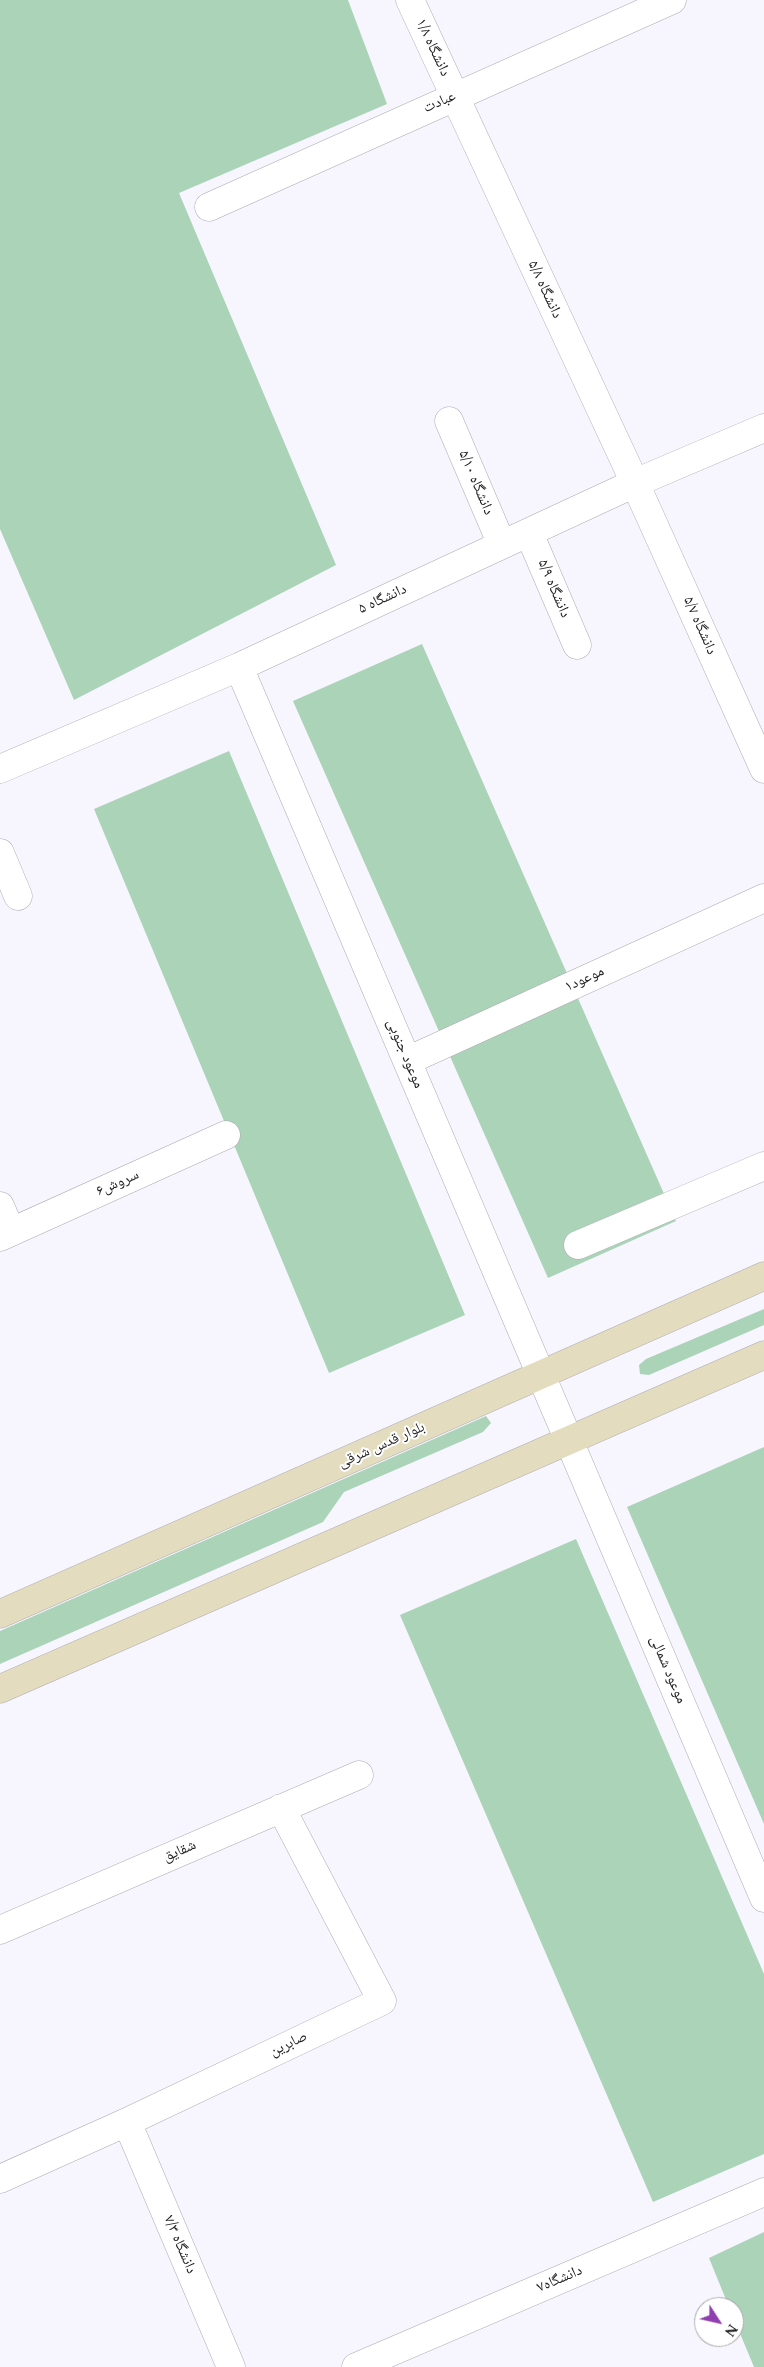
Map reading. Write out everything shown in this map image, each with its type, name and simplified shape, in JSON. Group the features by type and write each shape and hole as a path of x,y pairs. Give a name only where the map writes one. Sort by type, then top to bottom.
{"main road":[{"name":"بلوار قدس شرقی","path":"0,1614 764,1276"},
{"path":"0,1688 764,1355"}],"street":[{"name":"دانشگاه ۱/۸","path":"410,0 454,97"},
{"name":"عبادت","path":"209,206 672,0"},
{"name":"دانشگاه ۵/۸","path":"454,97 635,483"},
{"name":"دانشگاه ۵/۱۰","path":"449,421 502,545"},
{"name":"دانشگاه ۵","path":"0,769 238,667 635,483 764,428"},
{"name":"دانشگاه ۵/۷","path":"635,483 764,769"},
{"name":"دانشگاه ۵/۹","path":"529,533 577,645"},
{"name":"موعود جنوبی","path":"238,667 540,1376 570,1441"},
{"path":"0,853 18,896"},
{"name":"موعود۱","path":"407,1061 764,898"},
{"name":"سروش۶","path":"6,1234 226,1135"},
{"path":"578,1244 764,1166"},
{"path":"0,1206 6,1234"},
{"name":"موعود شمالی","path":"570,1441 764,1898"},
{"name":"شقایق","path":"0,1930 360,1774"},
{"name":"صابرین","path":"0,2179 128,2122 382,2001 281,1808"},
{"name":"دانشگاه ۷/۳","path":"128,2122 231,2367"},
{"name":"دانشگاه۷","path":"356,2367 764,2192"}],"green space":[{"path":"0,0 348,0 387,104 179,193 336,565 74,700 0,529"},
{"path":"422,644 676,1221 548,1278 293,701"},
{"path":"229,751 465,1315 329,1373 94,809"},
{"path":"764,1309 764,1325 649,1375 640,1374 639,1365 646,1359"},
{"path":"486,1416 491,1423 483,1432 344,1492 323,1522 0,1664 0,1631"},
{"path":"764,1447 764,1824 627,1507"},
{"path":"576,1539 764,1974 764,2154 653,2202 400,1615"},
{"path":"764,2232 764,2367 754,2367 744,2343 744,2297 725,2297 709,2258"}]}
